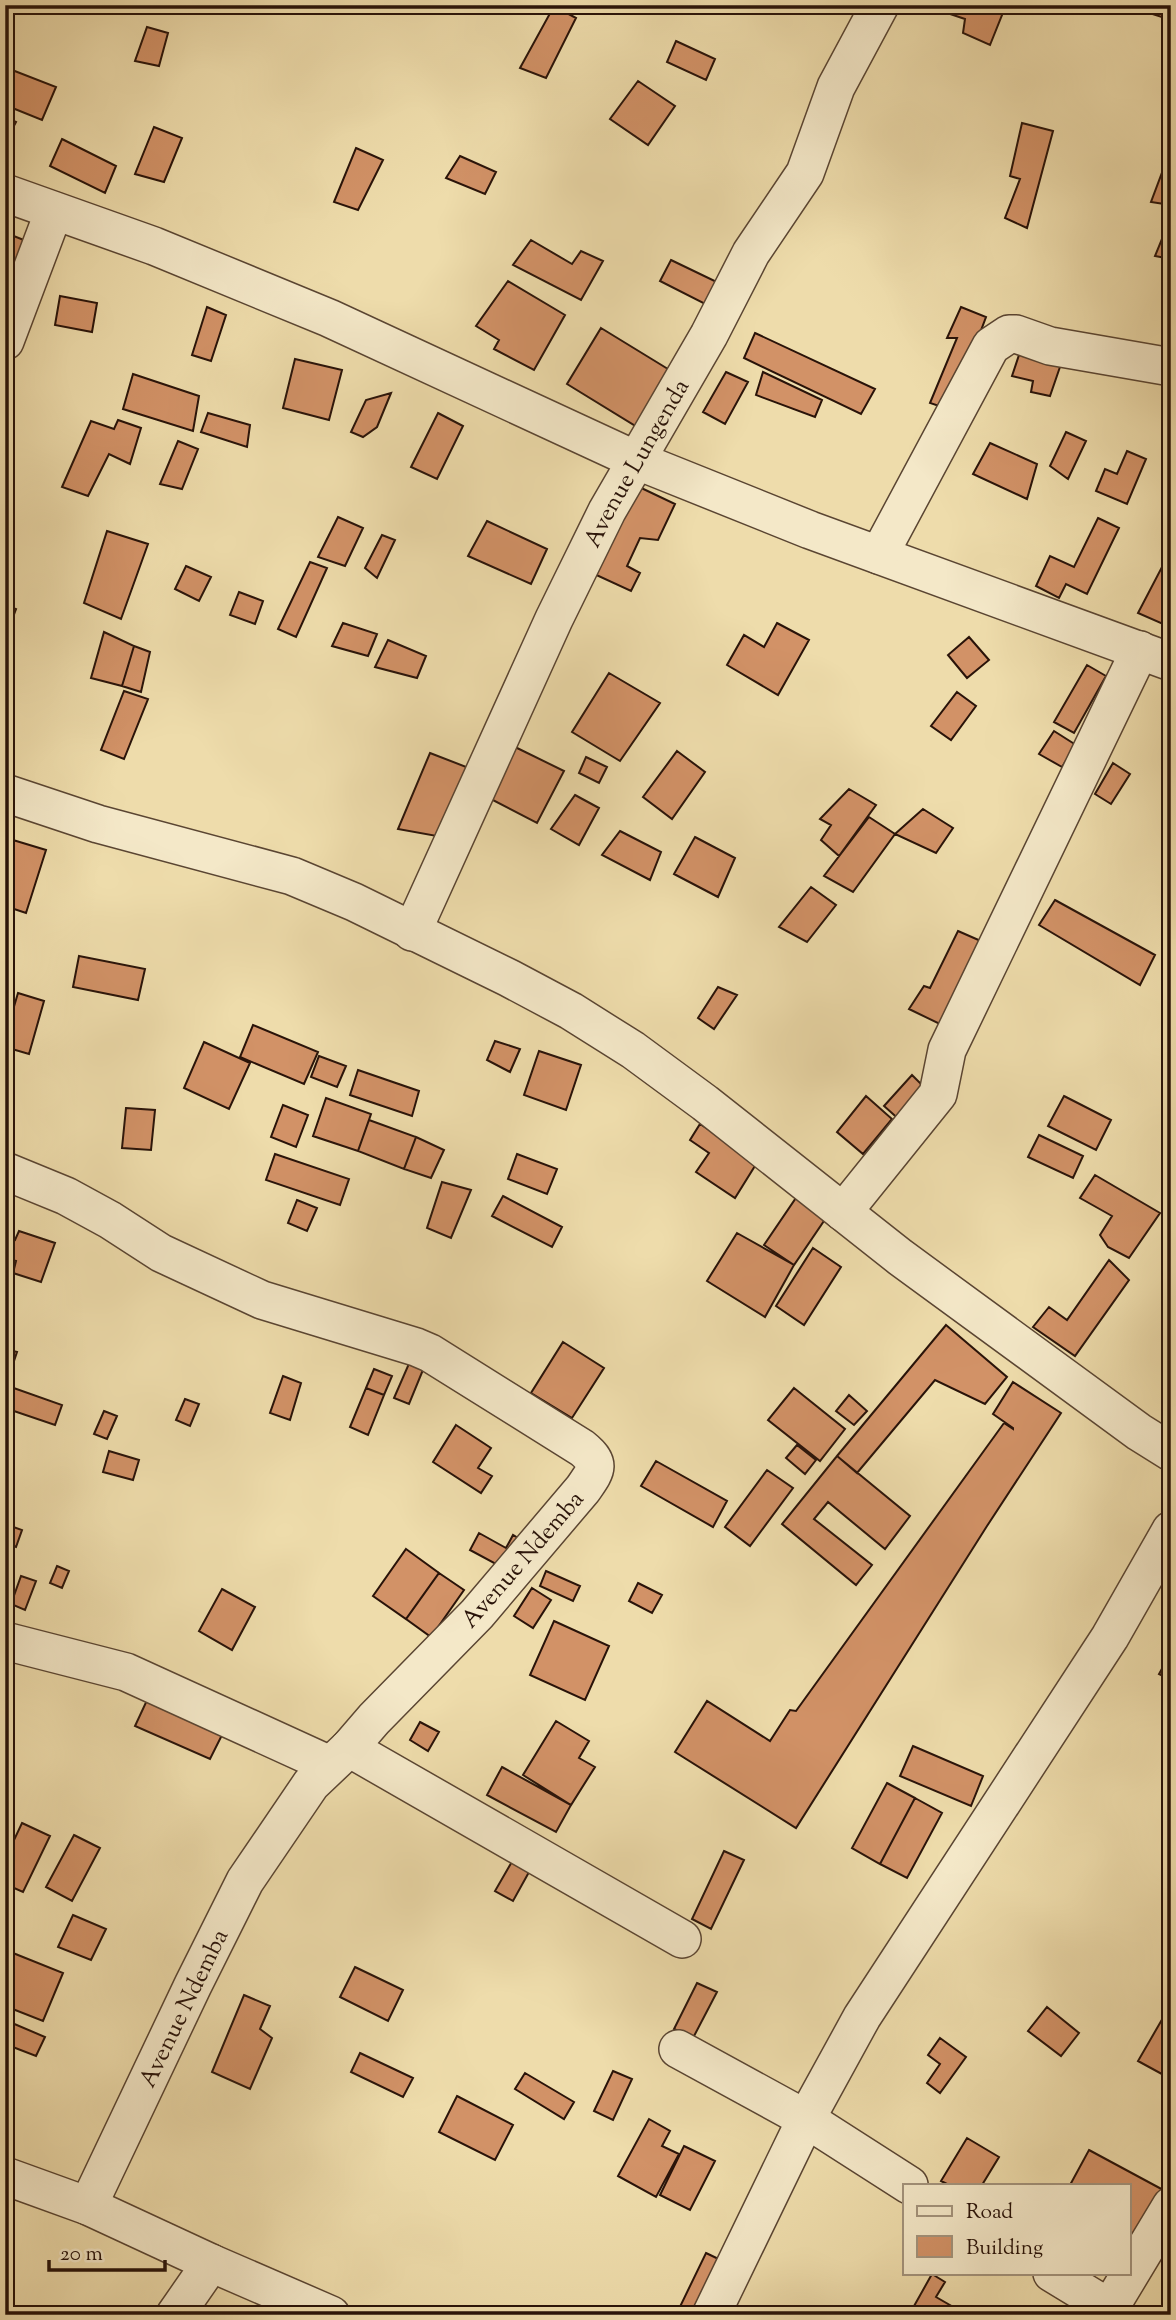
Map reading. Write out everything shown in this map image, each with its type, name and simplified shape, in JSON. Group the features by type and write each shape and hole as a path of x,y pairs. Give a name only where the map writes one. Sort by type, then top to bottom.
{"street":[{"name":"Avenue Lungenda","path":"412,932 554,619 607,511 709,335 751,253 805,173 836,87 880,5"},
{"path":"5,193 154,246 329,318 638,461 879,555 1155,656 947,1050 938,1094 843,1212"},
{"path":"5,341 54,211"},
{"path":"879,555 991,346 1001,338 1016,334 1050,346 1171,367"},
{"path":"5,793 99,824 292,876 354,902 546,998 633,1050 901,1257 1139,1432 1171,1452"},
{"name":"Avenue Ndemba","path":"5,1171 66,1196 161,1253 262,1300 430,1353 582,1448 595,1460 596,1466 583,1489 477,1614 311,1784 244,1881 192,1985 89,2206"},
{"path":"711,2315 806,2119 862,2017 1110,1637 1171,1530"},
{"path":"5,1641 127,1672 340,1756 682,1939"},
{"path":"678,2049 806,2119 907,2184"},
{"path":"5,2176 89,2206 331,2315"},
{"path":"1054,2274 1103,2304 1112,2304 1171,2206"},
{"path":"175,2315 211,2263"}],"building":[{"path":"990,5 1004,10 990,45 963,33 965,19 929,7"},
{"path":"1141,5 1171,5 1171,20 1140,10"},
{"path":"554,6 576,18 546,78 520,68"},
{"path":"147,27 168,33 159,66 135,61"},
{"path":"676,41 715,59 706,80 667,62"},
{"path":"7,68 56,87 42,120 5,105"},
{"path":"638,81 675,106 648,145 610,119"},
{"path":"5,117 16,122 6,141 5,141"},
{"path":"1022,123 1053,131 1027,228 1005,218 1020,179 1010,176"},
{"path":"154,127 182,138 164,182 135,174"},
{"path":"62,139 116,166 105,193 50,166"},
{"path":"356,148 383,160 358,210 334,202"},
{"path":"460,156 496,172 485,194 446,178"},
{"path":"1163,170 1171,172 1171,205 1151,202"},
{"path":"1171,217 1171,259 1155,256"},
{"path":"6,233 29,242 5,290 5,235"},
{"path":"531,240 572,264 581,251 603,261 581,300 513,265"},
{"path":"671,260 723,285 713,308 660,281"},
{"path":"508,281 565,315 534,370 494,349 499,340 476,326"},
{"path":"60,296 97,303 92,332 55,325"},
{"path":"207,307 226,315 211,361 192,355"},
{"path":"961,307 986,317 951,410 930,403 957,338 947,338"},
{"path":"601,328 681,377 647,433 567,384"},
{"path":"755,333 875,389 861,414 744,358"},
{"path":"1020,352 1061,364 1050,396 1031,392 1033,381 1012,376"},
{"path":"295,359 342,370 329,420 283,408"},
{"path":"726,372 748,382 725,424 703,412"},
{"path":"763,372 822,400 815,417 756,395"},
{"path":"133,374 199,396 193,431 123,409"},
{"path":"391,393 377,427 363,437 351,432 366,400"},
{"path":"208,413 250,425 247,447 201,432"},
{"path":"438,413 463,426 437,479 411,467"},
{"path":"118,420 141,428 130,464 109,454 88,496 62,487 91,421 114,429"},
{"path":"1066,432 1086,441 1068,479 1050,466"},
{"path":"178,441 198,449 182,489 160,484"},
{"path":"990,443 1037,464 1027,499 973,474"},
{"path":"1127,451 1146,459 1127,504 1096,491 1105,469 1117,474"},
{"path":"635,485 675,504 658,540 640,538 627,566 640,573 631,591 592,573"},
{"path":"338,517 363,528 345,566 318,557"},
{"path":"1098,518 1119,528 1087,594 1066,584 1059,598 1036,586 1050,556 1074,567"},
{"path":"487,521 547,549 531,584 468,556"},
{"path":"107,531 148,544 121,619 84,603"},
{"path":"382,535 395,540 377,578 365,568"},
{"path":"310,562 327,568 296,637 278,629"},
{"path":"186,566 211,577 199,601 175,589"},
{"path":"1162,567 1171,571 1171,605 1163,624 1138,613"},
{"path":"239,592 263,601 255,624 230,615"},
{"path":"5,605 16,609 5,639"},
{"path":"343,623 377,634 368,656 332,646"},
{"path":"777,623 809,640 778,695 727,665 744,635 764,647"},
{"path":"104,632 134,646 122,686 91,678"},
{"path":"969,637 989,660 967,678 948,655"},
{"path":"388,640 426,656 417,678 375,667"},
{"path":"134,646 150,652 141,692 122,686"},
{"path":"1087,665 1106,676 1074,733 1054,722"},
{"path":"609,673 660,703 620,761 572,732"},
{"path":"124,691 148,699 124,759 101,750"},
{"path":"957,692 976,706 951,740 931,726"},
{"path":"1054,731 1076,745 1062,767 1039,754"},
{"path":"513,746 564,771 537,823 487,797"},
{"path":"677,751 705,772 672,819 643,797"},
{"path":"430,753 474,770 442,837 398,829"},
{"path":"586,757 607,767 599,783 579,773"},
{"path":"1113,763 1130,774 1111,804 1095,794"},
{"path":"849,789 876,805 839,856 821,840 831,825 820,819"},
{"path":"575,795 599,808 579,845 551,829"},
{"path":"923,809 953,828 936,853 895,834"},
{"path":"869,817 895,834 853,892 824,876"},
{"path":"620,831 661,852 650,880 602,855"},
{"path":"695,837 735,858 718,897 674,874"},
{"path":"13,840 46,850 26,913 5,906 5,863"},
{"path":"811,887 836,905 807,942 779,927"},
{"path":"1055,900 1155,955 1140,985 1039,925"},
{"path":"958,931 990,945 944,1026 909,1009 924,986 930,988"},
{"path":"79,956 145,969 138,1000 73,987"},
{"path":"718,987 737,995 714,1029 698,1018"},
{"path":"18,993 44,1001 29,1054 5,1047 5,1037"},
{"path":"253,1025 318,1052 304,1084 240,1057"},
{"path":"495,1041 520,1049 510,1072 487,1060"},
{"path":"204,1042 250,1063 229,1109 184,1088"},
{"path":"539,1051 581,1065 566,1110 524,1095"},
{"path":"319,1056 346,1066 337,1087 311,1077"},
{"path":"358,1070 419,1091 412,1116 350,1095"},
{"path":"912,1075 929,1092 902,1122 884,1106"},
{"path":"866,1096 892,1119 863,1154 837,1132"},
{"path":"1064,1096 1111,1120 1096,1150 1048,1126"},
{"path":"326,1098 371,1114 358,1151 313,1136"},
{"path":"283,1105 308,1115 296,1147 271,1137"},
{"path":"126,1108 155,1110 151,1150 122,1148"},
{"path":"369,1120 416,1137 404,1169 358,1151"},
{"path":"700,1124 758,1161 735,1198 696,1172 709,1153 690,1140"},
{"path":"1039,1135 1083,1156 1073,1178 1028,1157"},
{"path":"416,1137 444,1150 431,1178 404,1169"},
{"path":"275,1154 349,1179 340,1205 266,1180"},
{"path":"517,1154 557,1169 547,1194 508,1179"},
{"path":"1095,1175 1160,1213 1129,1258 1108,1247 1100,1235 1112,1216 1080,1198"},
{"path":"442,1182 471,1190 451,1238 427,1228"},
{"path":"800,1192 830,1212 794,1265 764,1245"},
{"path":"503,1196 562,1227 552,1247 492,1216"},
{"path":"297,1200 317,1208 307,1231 288,1223"},
{"path":"19,1231 55,1243 41,1282 13,1273 16,1261 5,1258 5,1236 15,1240"},
{"path":"737,1233 794,1265 765,1317 707,1281"},
{"path":"813,1248 841,1267 804,1325 776,1306"},
{"path":"1109,1260 1129,1280 1075,1356 1033,1327 1049,1307 1067,1320"},
{"path":"946,1325 1007,1377 985,1404 935,1380 857,1473 837,1456"},
{"path":"563,1342 604,1368 572,1418 531,1393"},
{"path":"5,1349 17,1352 5,1388"},
{"path":"411,1359 425,1365 409,1404 394,1398"},
{"path":"374,1369 392,1376 384,1395 366,1388"},
{"path":"283,1376 301,1383 290,1420 270,1413"},
{"path":"1013,1382 1061,1413 796,1828 675,1752 707,1701 770,1741 790,1710 796,1711 1004,1423 1013,1429 993,1414"},
{"path":"8,1386 62,1405 55,1425 5,1408"},
{"path":"366,1388 384,1395 368,1435 350,1427"},
{"path":"794,1388 845,1429 820,1461 768,1420"},
{"path":"849,1395 867,1411 854,1425 836,1411"},
{"path":"185,1399 199,1404 190,1426 176,1420"},
{"path":"104,1411 117,1416 107,1439 94,1434"},
{"path":"456,1425 491,1448 478,1468 492,1476 481,1493 433,1462"},
{"path":"797,1445 816,1460 805,1474 786,1458"},
{"path":"109,1451 139,1460 133,1480 103,1472"},
{"path":"837,1456 910,1516 885,1549 828,1502 814,1519 872,1565 856,1585 782,1524"},
{"path":"656,1461 727,1501 713,1527 641,1486"},
{"path":"767,1470 793,1488 750,1546 725,1527"},
{"path":"5,1524 22,1530 16,1547 5,1543"},
{"path":"479,1533 506,1548 513,1535 523,1541 507,1570 470,1550"},
{"path":"406,1549 439,1573 406,1619 373,1596"},
{"path":"57,1566 69,1571 62,1588 50,1583"},
{"path":"546,1571 580,1586 573,1601 540,1586"},
{"path":"439,1573 464,1590 431,1637 406,1619"},
{"path":"21,1576 36,1581 25,1610 11,1604"},
{"path":"638,1583 662,1595 652,1613 629,1601"},
{"path":"532,1588 551,1600 533,1628 514,1616"},
{"path":"222,1589 255,1607 232,1650 199,1631"},
{"path":"554,1621 609,1646 585,1700 530,1675"},
{"path":"1168,1658 1171,1659 1171,1680 1159,1674"},
{"path":"148,1698 223,1733 210,1759 135,1726"},
{"path":"556,1721 589,1741 579,1758 595,1767 571,1805 523,1775"},
{"path":"420,1722 439,1732 428,1751 410,1740"},
{"path":"913,1746 983,1776 971,1806 900,1776"},
{"path":"502,1767 571,1805 556,1832 487,1795"},
{"path":"887,1783 915,1798 880,1864 852,1848"},
{"path":"915,1798 942,1813 907,1878 880,1864"},
{"path":"22,1823 50,1836 23,1892 5,1884 5,1859"},
{"path":"74,1835 100,1848 72,1901 46,1887"},
{"path":"724,1851 744,1860 711,1929 692,1919"},
{"path":"517,1853 534,1863 513,1901 495,1891"},
{"path":"73,1915 106,1929 91,1960 58,1947"},
{"path":"13,1953 63,1973 43,2021 5,2006 5,1972"},
{"path":"355,1967 403,1990 388,2021 340,1997"},
{"path":"697,1983 717,1992 693,2038 674,2029"},
{"path":"244,1995 270,2006 260,2029 272,2038 250,2089 212,2072"},
{"path":"1171,2004 1171,2079 1138,2061"},
{"path":"1047,2007 1079,2033 1061,2056 1028,2031"},
{"path":"5,2020 45,2037 36,2056 5,2044"},
{"path":"940,2038 966,2057 940,2093 927,2083 940,2064 928,2055"},
{"path":"360,2053 413,2078 403,2097 351,2072"},
{"path":"613,2071 632,2079 613,2120 594,2111"},
{"path":"525,2073 574,2102 564,2119 515,2089"},
{"path":"457,2096 513,2125 495,2160 439,2132"},
{"path":"649,2119 670,2131 662,2146 679,2154 656,2197 618,2176"},
{"path":"967,2138 999,2157 983,2184 947,2184 941,2181"},
{"path":"684,2146 715,2161 690,2210 660,2195"},
{"path":"1089,2150 1167,2192 1141,2239 1130,2233 1130,2184 1071,2184"},
{"path":"706,2253 727,2263 701,2315 676,2315"},
{"path":"932,2274 945,2282 936,2297 960,2311 958,2315 909,2315"}]}
